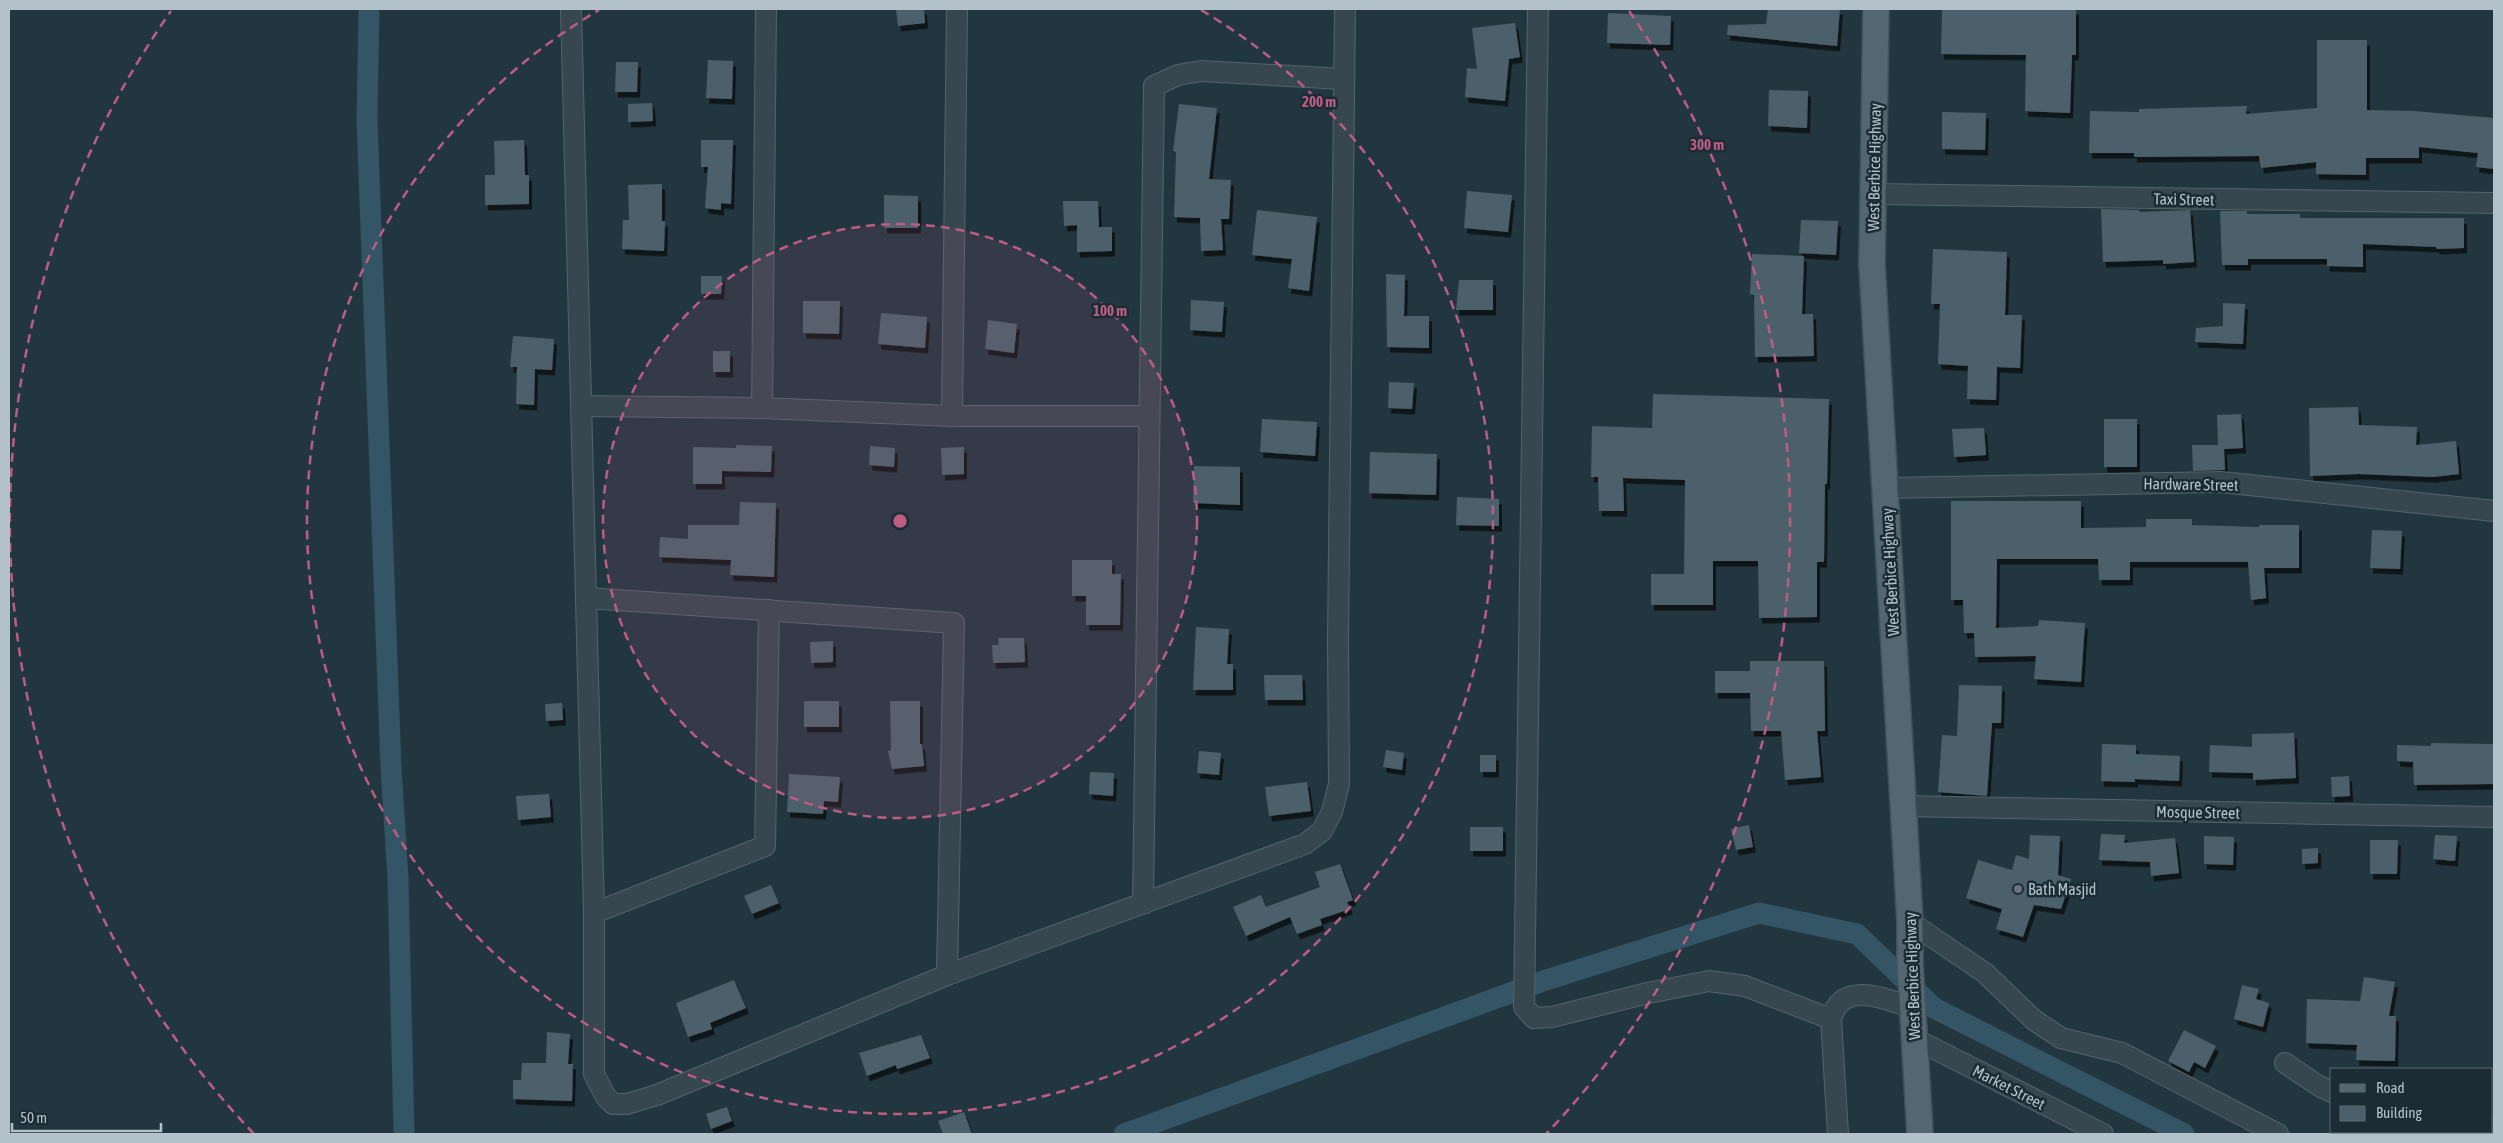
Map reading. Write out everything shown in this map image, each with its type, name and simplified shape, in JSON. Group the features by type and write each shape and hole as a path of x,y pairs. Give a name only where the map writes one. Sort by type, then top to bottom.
{"main road":[{"name":"West Berbice Highway","path":"1876,9 1872,265 1910,922 1910,963 1920,1134"}],"street":[{"path":"571,9 594,913 594,1074 606,1097 613,1104 627,1104 657,1095 947,975 1305,844 1322,831 1332,812 1340,784 1338,630 1345,9"},
{"path":"762,408 766,9"},
{"path":"952,416 956,9"},
{"path":"1538,9 1524,1007 1534,1018 1552,1017 1648,993 1709,981 1746,986 1831,1019"},
{"path":"1143,904 1148,416 1152,300 1154,86 1178,76 1202,71 1343,79"},
{"name":"Taxi Street","path":"1873,194 2494,203"},
{"path":"581,406 762,408 952,416 1148,416"},
{"name":"Hardware Street","path":"1886,488 2220,482 2494,511"},
{"path":"587,598 954,623 947,975"},
{"path":"594,913 765,846 769,610"},
{"name":"Mosque Street","path":"1902,806 2494,817"},
{"path":"1910,922 1985,973 2034,1020 2061,1038 2122,1053 2278,1134"},
{"path":"1838,1134 1831,1019 1834,1009 1840,1002 1860,995 1875,995 1913,1003"},
{"name":"Market Street","path":"1915,1039 2103,1134"},
{"path":"2285,1063 2319,1086 2330,1091"}],"building":[{"path":"896,9 924,9 925,23 898,26"},
{"path":"1768,9 1840,9 1837,46 1727,35 1728,25 1766,24"},
{"path":"1942,9 2076,9 2076,55 2072,55 2070,113 2025,111 2026,55 1941,54"},
{"path":"1608,13 1671,16 1670,45 1607,43"},
{"path":"1515,23 1520,57 1509,59 1505,101 1465,97 1467,68 1477,69 1472,28"},
{"path":"2317,40 2367,40 2367,110 2414,111 2494,118 2494,169 2476,167 2478,153 2419,147 2419,158 2366,158 2366,175 2316,174 2316,162 2261,168 2259,156 2134,157 2134,153 2089,153 2090,111 2139,112 2139,109 2247,106 2246,114 2317,108"},
{"path":"708,60 733,61 732,99 706,98"},
{"path":"616,62 638,62 637,92 615,92"},
{"path":"1769,90 1808,91 1807,128 1768,126"},
{"path":"652,103 653,121 628,122 628,104"},
{"path":"1179,104 1217,108 1209,179 1231,180 1229,219 1221,219 1223,250 1201,251 1200,218 1174,217 1176,152 1173,151"},
{"path":"1942,112 1986,113 1985,150 1942,149"},
{"path":"524,140 525,175 529,175 529,204 485,205 485,175 495,175 494,141"},
{"path":"701,140 733,140 731,204 721,203 721,210 705,208 708,167 701,167"},
{"path":"662,184 662,221 665,221 664,251 622,249 623,220 629,220 628,185"},
{"path":"1467,191 1512,195 1508,232 1464,228"},
{"path":"884,195 918,196 918,228 884,228"},
{"path":"1063,201 1098,201 1099,227 1112,227 1112,251 1077,252 1077,225 1064,226"},
{"path":"2101,209 2139,210 2140,212 2190,210 2194,262 2163,264 2163,260 2103,262"},
{"path":"1257,210 1317,217 1309,291 1288,288 1292,259 1252,255"},
{"path":"2220,211 2247,211 2247,214 2300,214 2300,218 2464,218 2464,248 2437,249 2436,247 2363,244 2363,267 2327,266 2327,259 2248,259 2248,265 2222,265"},
{"path":"1801,220 1838,221 1836,255 1799,253"},
{"path":"1933,249 2007,252 2005,315 2022,315 2020,368 1997,367 1996,400 1967,399 1968,366 1938,364 1940,304 1931,304"},
{"path":"1752,254 1804,256 1802,314 1813,314 1814,356 1755,357 1754,295 1750,294"},
{"path":"1386,274 1405,275 1404,316 1429,316 1429,348 1387,347"},
{"path":"701,276 722,276 721,294 701,294"},
{"path":"1459,280 1493,280 1493,310 1456,310"},
{"path":"1191,300 1224,302 1222,332 1190,330"},
{"path":"803,301 840,301 839,334 803,333"},
{"path":"2223,303 2245,304 2243,344 2195,342 2196,328 2223,326"},
{"path":"881,313 927,317 925,348 878,344"},
{"path":"988,320 1017,324 1014,353 985,349"},
{"path":"513,336 554,339 552,370 535,369 534,405 516,404 517,367 510,367"},
{"path":"713,351 730,351 730,372 713,372"},
{"path":"1389,382 1414,383 1412,409 1388,408"},
{"path":"1653,394 1829,399 1824,562 1817,562 1817,617 1759,618 1758,561 1713,561 1713,605 1651,605 1651,574 1684,574 1685,480 1623,478 1624,511 1599,511 1598,477 1591,477 1592,426 1652,428"},
{"path":"2358,407 2359,425 2417,427 2416,445 2456,441 2459,474 2433,477 2359,474 2310,476 2309,408"},
{"path":"2241,414 2243,448 2224,449 2225,470 2193,471 2192,445 2218,445 2217,415"},
{"path":"1262,419 1317,422 1315,456 1260,452"},
{"path":"2104,419 2137,419 2137,467 2104,467"},
{"path":"1984,428 1986,455 1954,457 1952,429"},
{"path":"736,445 772,446 771,472 722,471 722,484 693,484 693,447 736,448"},
{"path":"870,446 895,448 894,467 869,465"},
{"path":"964,447 964,474 942,475 941,448"},
{"path":"1370,452 1437,454 1436,495 1369,493"},
{"path":"1194,466 1240,467 1240,505 1193,503"},
{"path":"1457,497 1499,499 1499,526 1456,525"},
{"path":"1951,501 2081,501 2081,528 2146,527 2146,519 2192,519 2192,525 2259,527 2259,525 2299,525 2299,568 2264,568 2266,598 2251,600 2248,562 2130,562 2130,580 2099,580 2098,559 1997,559 1996,628 2038,626 2039,620 2085,623 2081,682 2034,679 2036,656 1975,657 1974,633 1964,633 1963,600 1951,600"},
{"path":"740,502 776,503 774,577 730,575 731,560 659,557 660,537 688,539 688,525 739,525"},
{"path":"2372,530 2402,531 2400,569 2370,568"},
{"path":"1072,560 1112,560 1112,574 1121,574 1120,625 1086,625 1086,596 1072,596"},
{"path":"1196,627 1229,629 1227,664 1233,664 1233,690 1193,690"},
{"path":"998,638 1024,638 1025,662 993,663 992,645 999,645"},
{"path":"833,641 833,662 811,663 810,642"},
{"path":"1750,661 1824,661 1825,731 1817,731 1821,777 1785,780 1781,731 1751,731 1750,693 1715,693 1715,671 1750,671"},
{"path":"1264,675 1302,675 1303,700 1265,700"},
{"path":"1959,685 2002,686 2001,723 1992,723 1987,796 1938,792 1942,735 1957,736"},
{"path":"804,701 839,701 839,727 804,727"},
{"path":"890,701 920,701 920,744 922,744 924,766 892,769 888,751 891,750"},
{"path":"562,703 563,720 546,721 545,704"},
{"path":"2294,733 2296,778 2253,780 2253,773 2209,772 2210,745 2252,747 2252,734"},
{"path":"2431,743 2494,744 2494,784 2414,785 2413,762 2397,761 2397,745 2431,746"},
{"path":"2102,744 2136,745 2136,754 2180,756 2179,781 2135,779 2135,782 2101,781"},
{"path":"1386,750 1404,753 1402,770 1383,767"},
{"path":"1199,751 1221,753 1219,775 1197,773"},
{"path":"1480,755 1496,755 1496,772 1480,772"},
{"path":"1090,772 1114,773 1113,796 1089,794"},
{"path":"789,774 840,777 838,802 824,801 823,814 787,812"},
{"path":"2349,776 2350,796 2332,797 2331,777"},
{"path":"1307,782 1311,811 1269,816 1265,787"},
{"path":"549,794 551,817 518,820 516,796"},
{"path":"1749,825 1753,847 1736,850 1731,829"},
{"path":"1470,827 1503,827 1503,851 1470,851"},
{"path":"2101,834 2125,835 2124,843 2175,838 2179,873 2151,876 2150,862 2099,860"},
{"name":"Bath Masjid","path":"2030,835 2060,836 2058,875 2071,879 2061,909 2034,905 2023,937 1996,929 2002,909 1966,898 1978,860 2012,870 2016,855 2029,859"},
{"path":"2435,835 2457,836 2455,861 2433,859"},
{"path":"2204,836 2234,837 2233,865 2204,864"},
{"path":"2370,840 2398,840 2397,874 2370,874"},
{"path":"2318,848 2318,863 2302,864 2302,849"},
{"path":"1340,864 1353,900 1347,902 1350,909 1320,919 1322,925 1297,934 1290,917 1246,936 1233,907 1261,895 1266,907 1320,887 1315,872"},
{"path":"771,885 779,903 752,914 744,896"},
{"path":"2364,977 2395,982 2389,1016 2396,1016 2395,1061 2356,1060 2357,1045 2306,1043 2307,999 2360,1001"},
{"path":"734,980 746,1008 710,1023 712,1029 688,1037 676,1003"},
{"path":"2242,985 2259,989 2256,999 2269,1003 2263,1027 2234,1019"},
{"path":"2184,1030 2216,1046 2205,1068 2194,1062 2189,1072 2168,1061"},
{"path":"547,1032 570,1034 568,1064 573,1064 572,1101 513,1099 513,1080 521,1080 522,1063 546,1063"},
{"path":"921,1035 930,1058 897,1069 896,1065 867,1076 859,1053"},
{"path":"727,1107 732,1121 711,1129 706,1114"},
{"path":"964,1112 972,1134 943,1134 938,1121"}],"waterway":[{"path":"369,9 367,120 391,768 398,878 404,1134"},
{"path":"1124,1134 1546,980 1759,913 1857,934 1934,1008 2184,1134"}],"place":[{"name":"Bath Masjid","path":"2018,889"}]}
